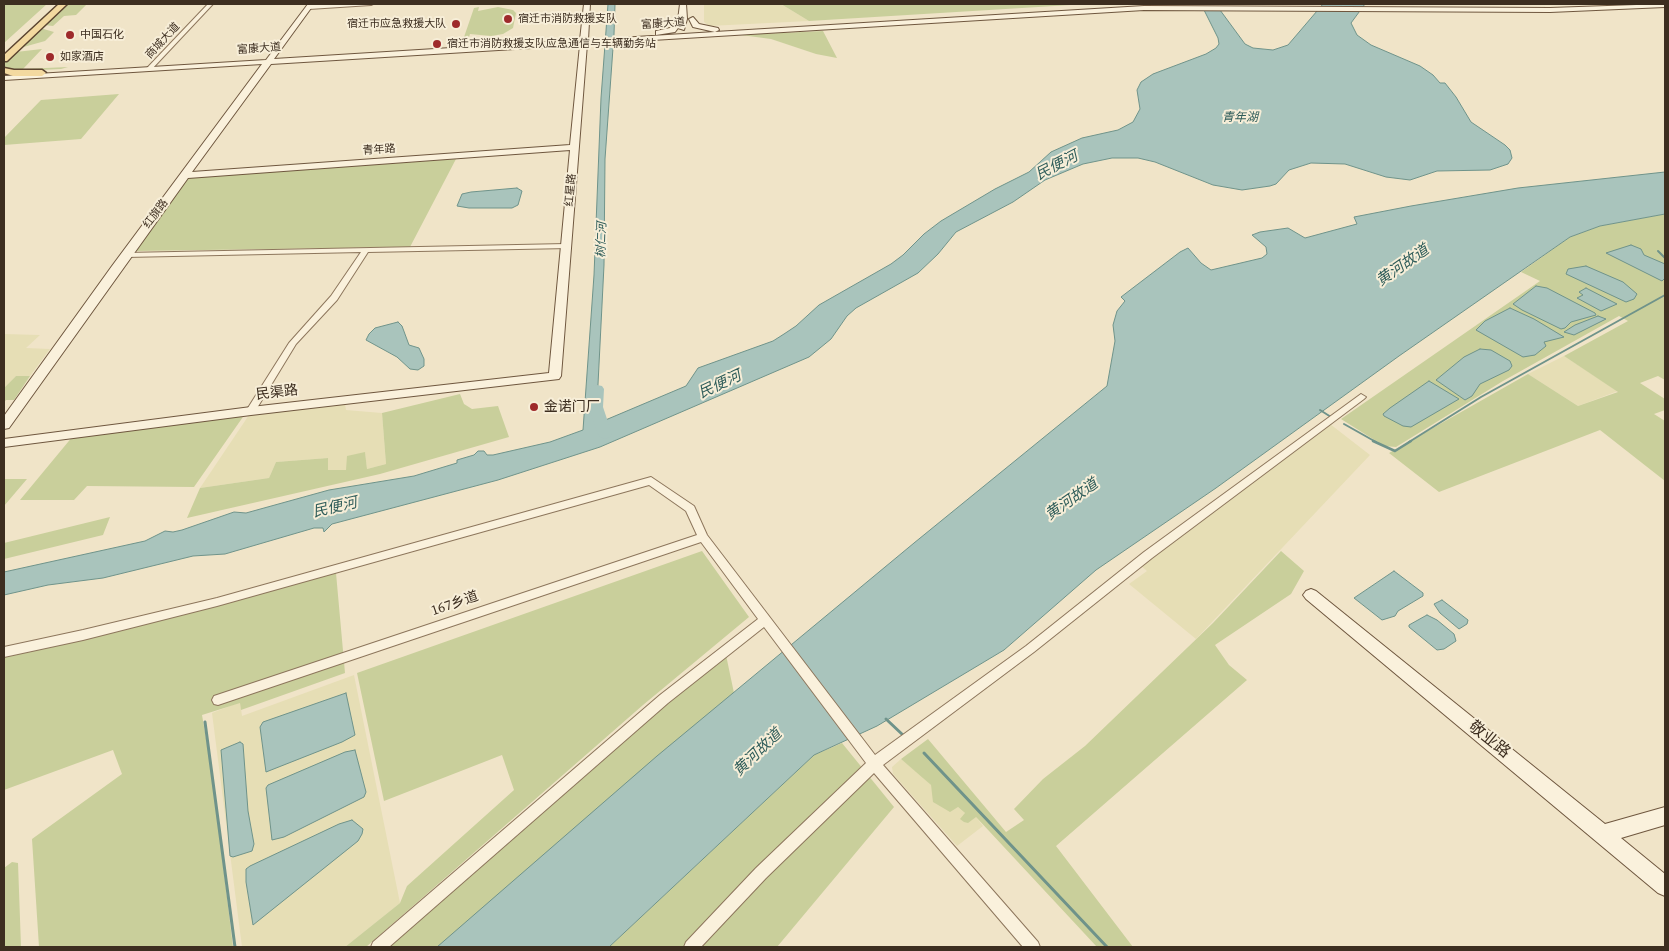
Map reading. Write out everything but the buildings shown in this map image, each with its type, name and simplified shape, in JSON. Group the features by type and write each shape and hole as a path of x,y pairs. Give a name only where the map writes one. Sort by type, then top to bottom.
{"main road":[{"path":"4,51 56,4"},
{"path":"4,59 64,4"},
{"path":"4,70 13,73 40,74"},
{"path":"4,78 40,74"}],"street":[{"name":"商城大道","path":"151,68 212,4"},
{"path":"310,5 372,4"},
{"name":"红星路","path":"555,376 587,4"},
{"path":"681,35 683,4"},
{"path":"1361,8 1542,7 1650,4"},
{"name":"红旗路","path":"4,425 126,254 310,5"},
{"path":"1361,8 1550,10 1665,5"},
{"name":"富康大道","path":"40,74 1144,8 1248,6 1361,8"},
{"path":"693,34 692,15 696,24 703,27 735,31"},
{"path":"639,36 672,30 683,19"},
{"name":"富康大道","path":"584,41 639,36 681,35"},
{"name":"青年路","path":"185,175 574,148"},
{"path":"126,254 566,246"},
{"path":"251,411 293,343 334,298 366,250"},
{"name":"民渠路","path":"4,443 251,411 555,376"},
{"path":"691,947 761,874 874,764 1030,649 1148,555 1361,397"},
{"path":"4,652 83,635 217,602 651,481 690,509 703,537 775,636 874,764 1033,947"},
{"name":"167乡道","path":"218,700 703,537"},
{"name":"敬业路","path":"1311,595 1665,886"},
{"path":"378,947 664,699 765,620"},
{"path":"1603,834 1665,816"}],"shaded area":[{"path":"704,4 781,4 809,21 709,26 704,22"},
{"path":"4,334 40,335 26,348 50,349 30,376 16,376 4,388"},
{"path":"1564,356 1618,391 1578,406 1528,374"},
{"path":"345,404 346,410 382,413 386,464 367,469 365,453 346,470 328,470 328,458 276,462 269,478 200,488 249,415"},
{"path":"1330,424 1370,455 1196,639 1129,584 1147,571 1140,565"},
{"path":"354,675 400,903 345,947 242,947 212,713 240,702 242,716"},
{"path":"901,759 925,778 931,785 933,794 954,808 958,807 965,813 976,817 983,826 957,846 893,774 892,767"}],"green space":[{"path":"4,4 47,4 4,43"},
{"path":"67,4 87,4 76,15 64,16 53,26 44,25"},
{"path":"781,4 1070,4 1071,5 809,21"},
{"path":"479,7 478,11 498,7 513,10 516,13 513,28 503,34 491,36 470,34 468,40 463,40 474,8"},
{"path":"40,28 54,32 45,41 20,48"},
{"path":"823,31 837,58 816,54 771,39 741,35"},
{"path":"42,49 23,69 68,67 17,71 4,67 4,63 16,52"},
{"path":"119,94 81,139 4,145 4,138 41,100"},
{"path":"456,159 410,247 136,251 187,178"},
{"path":"1665,214 1665,380 1658,376 1640,383 1665,399 1665,410 1654,414 1665,421 1665,481 1600,430 1439,492 1389,453 1528,374 1578,406 1618,392 1564,356 1628,321 1619,316 1503,381 1396,447 1384,446 1341,419 1540,281 1521,272 1570,237 1600,226"},
{"path":"16,376 30,376 14,400 6,400 4,402 4,388"},
{"path":"460,394 464,404 472,409 498,406 509,437 380,474 187,518 200,488 269,478 276,462 328,458 328,470 346,470 347,456 365,452 367,469 386,464 382,413"},
{"path":"245,414 194,487 87,486 74,500 20,500 73,436"},
{"path":"4,479 27,479 4,506"},
{"path":"110,517 103,535 4,559 4,543"},
{"path":"702,551 749,617 643,705 366,947 345,947 400,903 407,886 514,790 502,755 384,801 357,673"},
{"path":"1281,551 1304,571 1291,594 1215,645 1229,665 1247,680 1056,846 1133,947 1097,947 976,817 968,823 964,822 960,819 965,813 958,807 950,812 933,802 931,785 901,759 928,739 1006,832 1024,820 1014,809 1043,779 1085,746 1213,623"},
{"path":"336,573 345,673 241,710 240,703 202,715 212,773 233,947 39,947 32,839 122,774 113,750 4,790 4,656 102,635"},
{"path":"726,655 734,693 441,947 387,947 656,712"},
{"path":"842,743 894,807 777,947 609,947 814,755"},
{"path":"12,862 18,863 21,947 4,947 4,868"}],"water":[{"name":"青年湖","path":"608,4 615,4 605,159 604,265 596,424 686,386 698,368 773,341 796,326 819,305 891,264 941,221 995,189 1029,172 1051,152 1082,138 1118,130 1133,122 1140,109 1137,90 1141,82 1153,74 1206,54 1219,44 1218,38 1204,10 1220,10 1245,44 1253,48 1273,50 1288,45 1323,4 1365,4 1351,23 1357,35 1371,45 1420,66 1433,75 1440,83 1445,83 1471,122 1505,145 1510,150 1512,158 1508,164 1490,170 1437,171 1410,180 1386,177 1345,164 1311,163 1289,170 1276,184 1242,190 1213,185 1155,162 1138,158 1112,158 1083,164 1045,180 1013,202 956,232 938,254 918,273 856,308 847,316 831,339 809,357 600,447 498,480 332,524 324,532 323,528 314,528 225,554 193,556 103,578 48,585 4,595 4,572 145,541 165,531 182,530 234,512 246,513 329,490 414,476 457,463 457,460 474,455 478,451 484,451 487,455 493,455 550,442 583,430 594,275 601,98"},
{"name":"黄河故道","path":"1665,172 1665,214 1600,226 1570,237 1399,356 1216,488 1096,570 1004,650 877,726 814,755 609,947 437,947 657,756 1107,386 1115,341 1113,325 1117,311 1125,301 1121,297 1180,252 1188,248 1201,263 1211,270 1262,258 1267,254 1266,247 1252,235 1260,232 1288,228 1305,238 1357,224 1354,217 1411,206 1518,188"},
{"path":"517,188 522,191 518,205 512,208 469,208 457,206 462,194"},
{"path":"1631,245 1641,249 1644,255 1665,264 1665,278 1662,281 1606,253"},
{"path":"1586,266 1623,282 1637,294 1634,299 1626,302 1566,274 1568,269"},
{"path":"1536,286 1547,288 1596,315 1571,322 1561,329 1513,304"},
{"path":"1586,288 1617,304 1601,311 1577,298 1583,295 1579,292"},
{"path":"1510,308 1534,319 1564,337 1544,342 1546,346 1535,355 1523,357 1476,330 1485,321"},
{"path":"1598,316 1606,319 1574,335 1564,332 1575,325"},
{"path":"398,322 402,326 409,345 419,348 424,359 424,366 418,370 410,369 397,357 366,340 375,328"},
{"path":"1480,349 1491,350 1510,361 1512,366 1509,370 1480,384 1472,396 1465,400 1436,380 1464,357"},
{"path":"1429,381 1459,399 1411,427 1403,426 1384,416 1383,414 1390,408"},
{"path":"1394,571 1423,593 1423,596 1398,611 1395,616 1382,620 1354,598"},
{"path":"1442,600 1468,620 1467,624 1459,629 1440,613 1434,604"},
{"path":"1427,615 1437,620 1454,634 1456,641 1444,649 1437,650 1409,627 1409,625"},
{"path":"346,693 355,735 266,772 260,727 263,722"},
{"path":"240,742 243,744 248,811 254,844 252,851 233,857 230,856 221,750"},
{"path":"355,750 366,792 364,797 284,837 272,840 266,788 268,785 345,752"},
{"path":"352,820 363,829 358,841 253,925 246,882 246,869 339,824"}],"waterway":[{"path":"906,4 919,4"},
{"path":"1658,251 1665,258"},
{"path":"1409,442 1481,397 1665,295"},
{"name":"树仁河","path":"597,389 596,407 605,434"},
{"path":"1320,410 1331,417"},
{"path":"1344,424 1376,442"},
{"path":"1373,441 1395,451 1411,441"},
{"path":"886,719 904,736"},
{"path":"205,722 235,947"},
{"path":"924,753 1107,947"}],"place":[{"name":"宿迁市消防救援支队","path":"508,19"},
{"name":"宿迁市应急救援大队","path":"456,24"},
{"name":"中国石化","path":"70,35"},
{"name":"宿迁市消防救援支队应急通信与车辆勤务站","path":"437,44"},
{"name":"如家酒店","path":"50,57"},
{"name":"金诺门厂","path":"534,407"}],"water label":[{"name":"民便河","path":"1057,166"},
{"name":"民便河","path":"720,385"},
{"name":"民便河","path":"335,508"}]}
